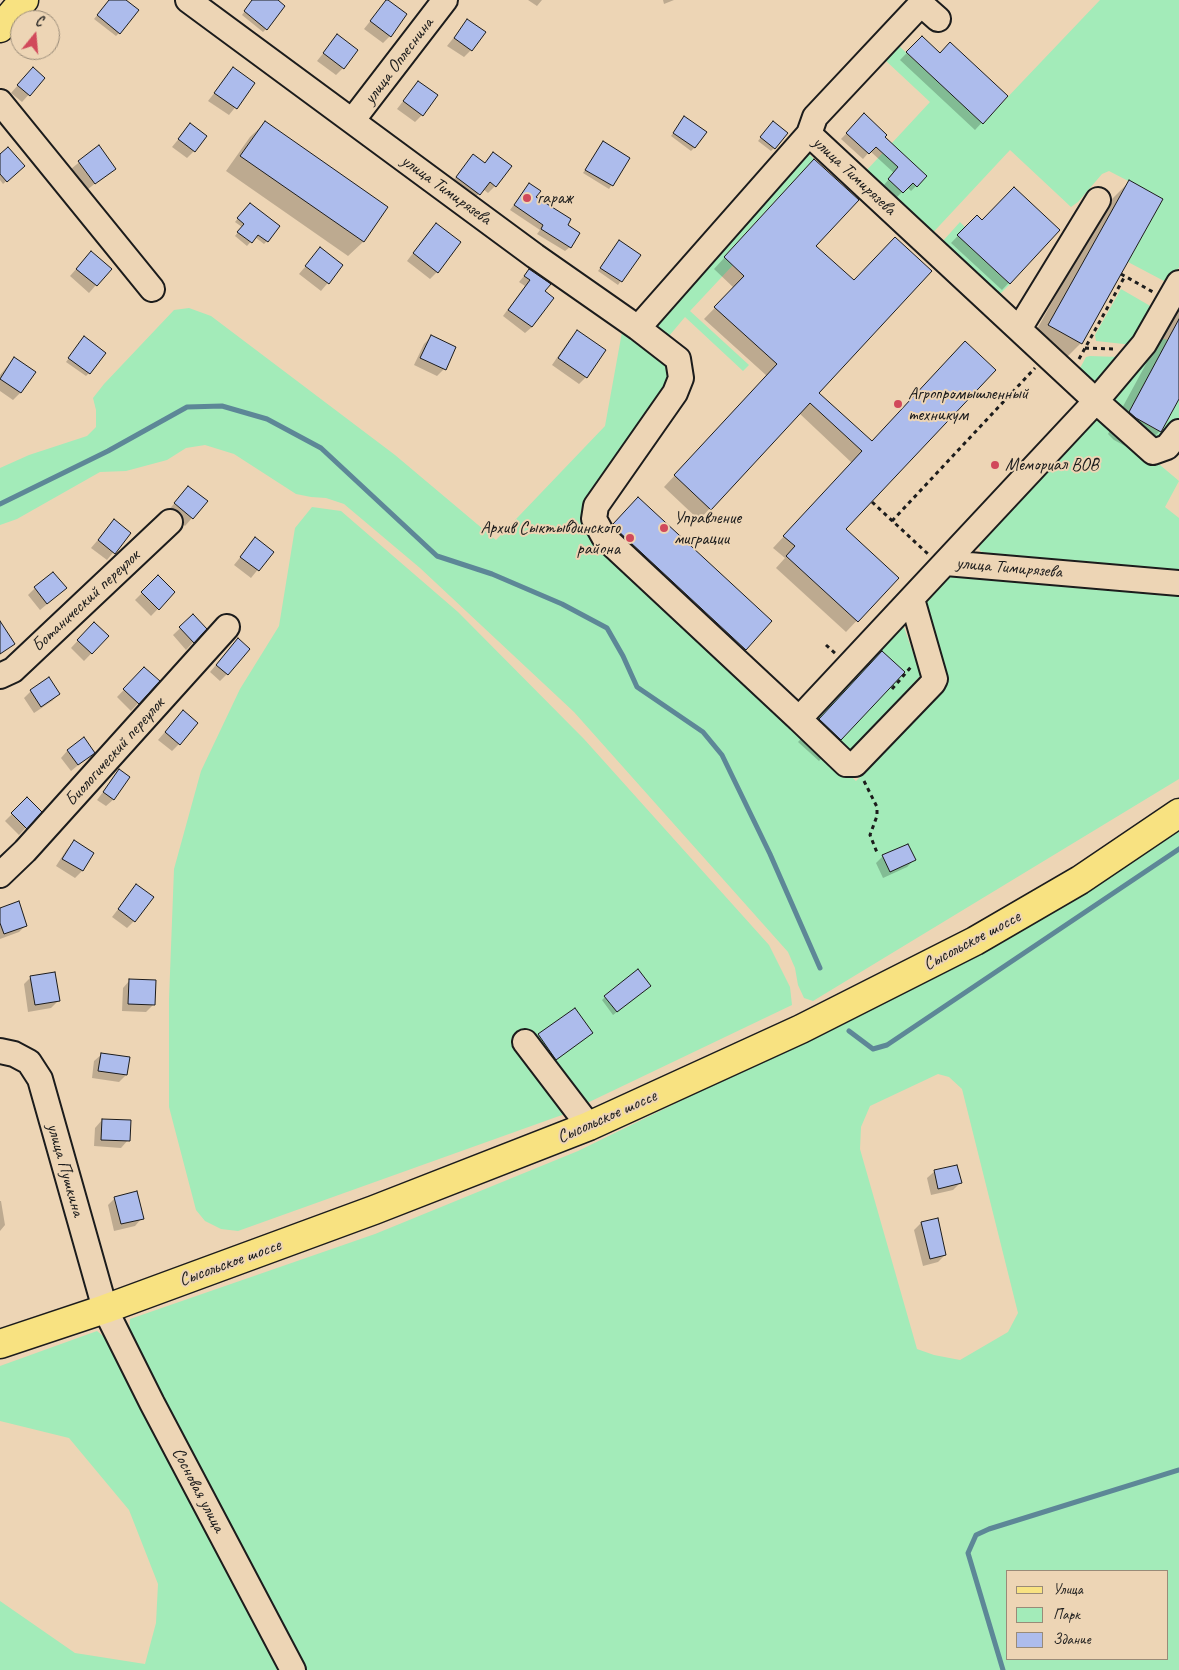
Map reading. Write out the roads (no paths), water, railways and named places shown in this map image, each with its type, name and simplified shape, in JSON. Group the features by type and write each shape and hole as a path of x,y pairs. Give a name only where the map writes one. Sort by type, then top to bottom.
{"main road":[{"path":"0,28 24,0"},
{"name":"Сысольское шоссе","path":"0,1344 105,1309 374,1210 588,1126 801,1030 975,941 1080,880 1179,813"}],"street":[{"name":"улица Тимирязева","path":"188,0 535,256 638,328 809,134 1096,401 940,561"},
{"name":"улица Оплеснина","path":"352,121 445,0"},
{"path":"809,134 815,117 922,4 938,19"},
{"path":"0,102 152,289"},
{"path":"1019,329 1098,200"},
{"path":"1174,292 1144,344 1096,401 1153,452 1167,447 1179,432"},
{"path":"638,328 678,359 681,378 675,393 596,506 594,520 604,537 846,764 855,764 934,681 912,599"},
{"name":"Ботанический переулок","path":"0,676 13,670 170,522"},
{"name":"улица Тимирязева","path":"940,561 1179,583"},
{"path":"799,719 912,599 940,561"},
{"name":"Биологический переулок","path":"0,875 25,851 227,627"},
{"path":"525,1042 588,1126"},
{"name":"улица Пушкина","path":"0,1052 14,1054 29,1062 40,1079 105,1309"},
{"name":"Сосновая улица","path":"105,1309 152,1403 293,1670"}],"waterway":[{"path":"0,504 108,451 187,407 222,406 267,419 321,448 437,556 492,574 562,604 607,628 623,656 637,687 703,732 722,755 770,854 820,968"},
{"path":"849,1031 873,1049 887,1045 1179,849"},
{"path":"1003,1670 968,1553 976,1535 989,1529 1179,1470"}],"place":[{"name":"гараж","path":"527,198"},
{"name":"Агропромышленный техникум","path":"898,404"},
{"name":"Мемориал ВОВ","path":"995,465"},
{"name":"Управление миграции","path":"664,528"},
{"name":"Архив Сыктывдинского района","path":"630,538"}]}
